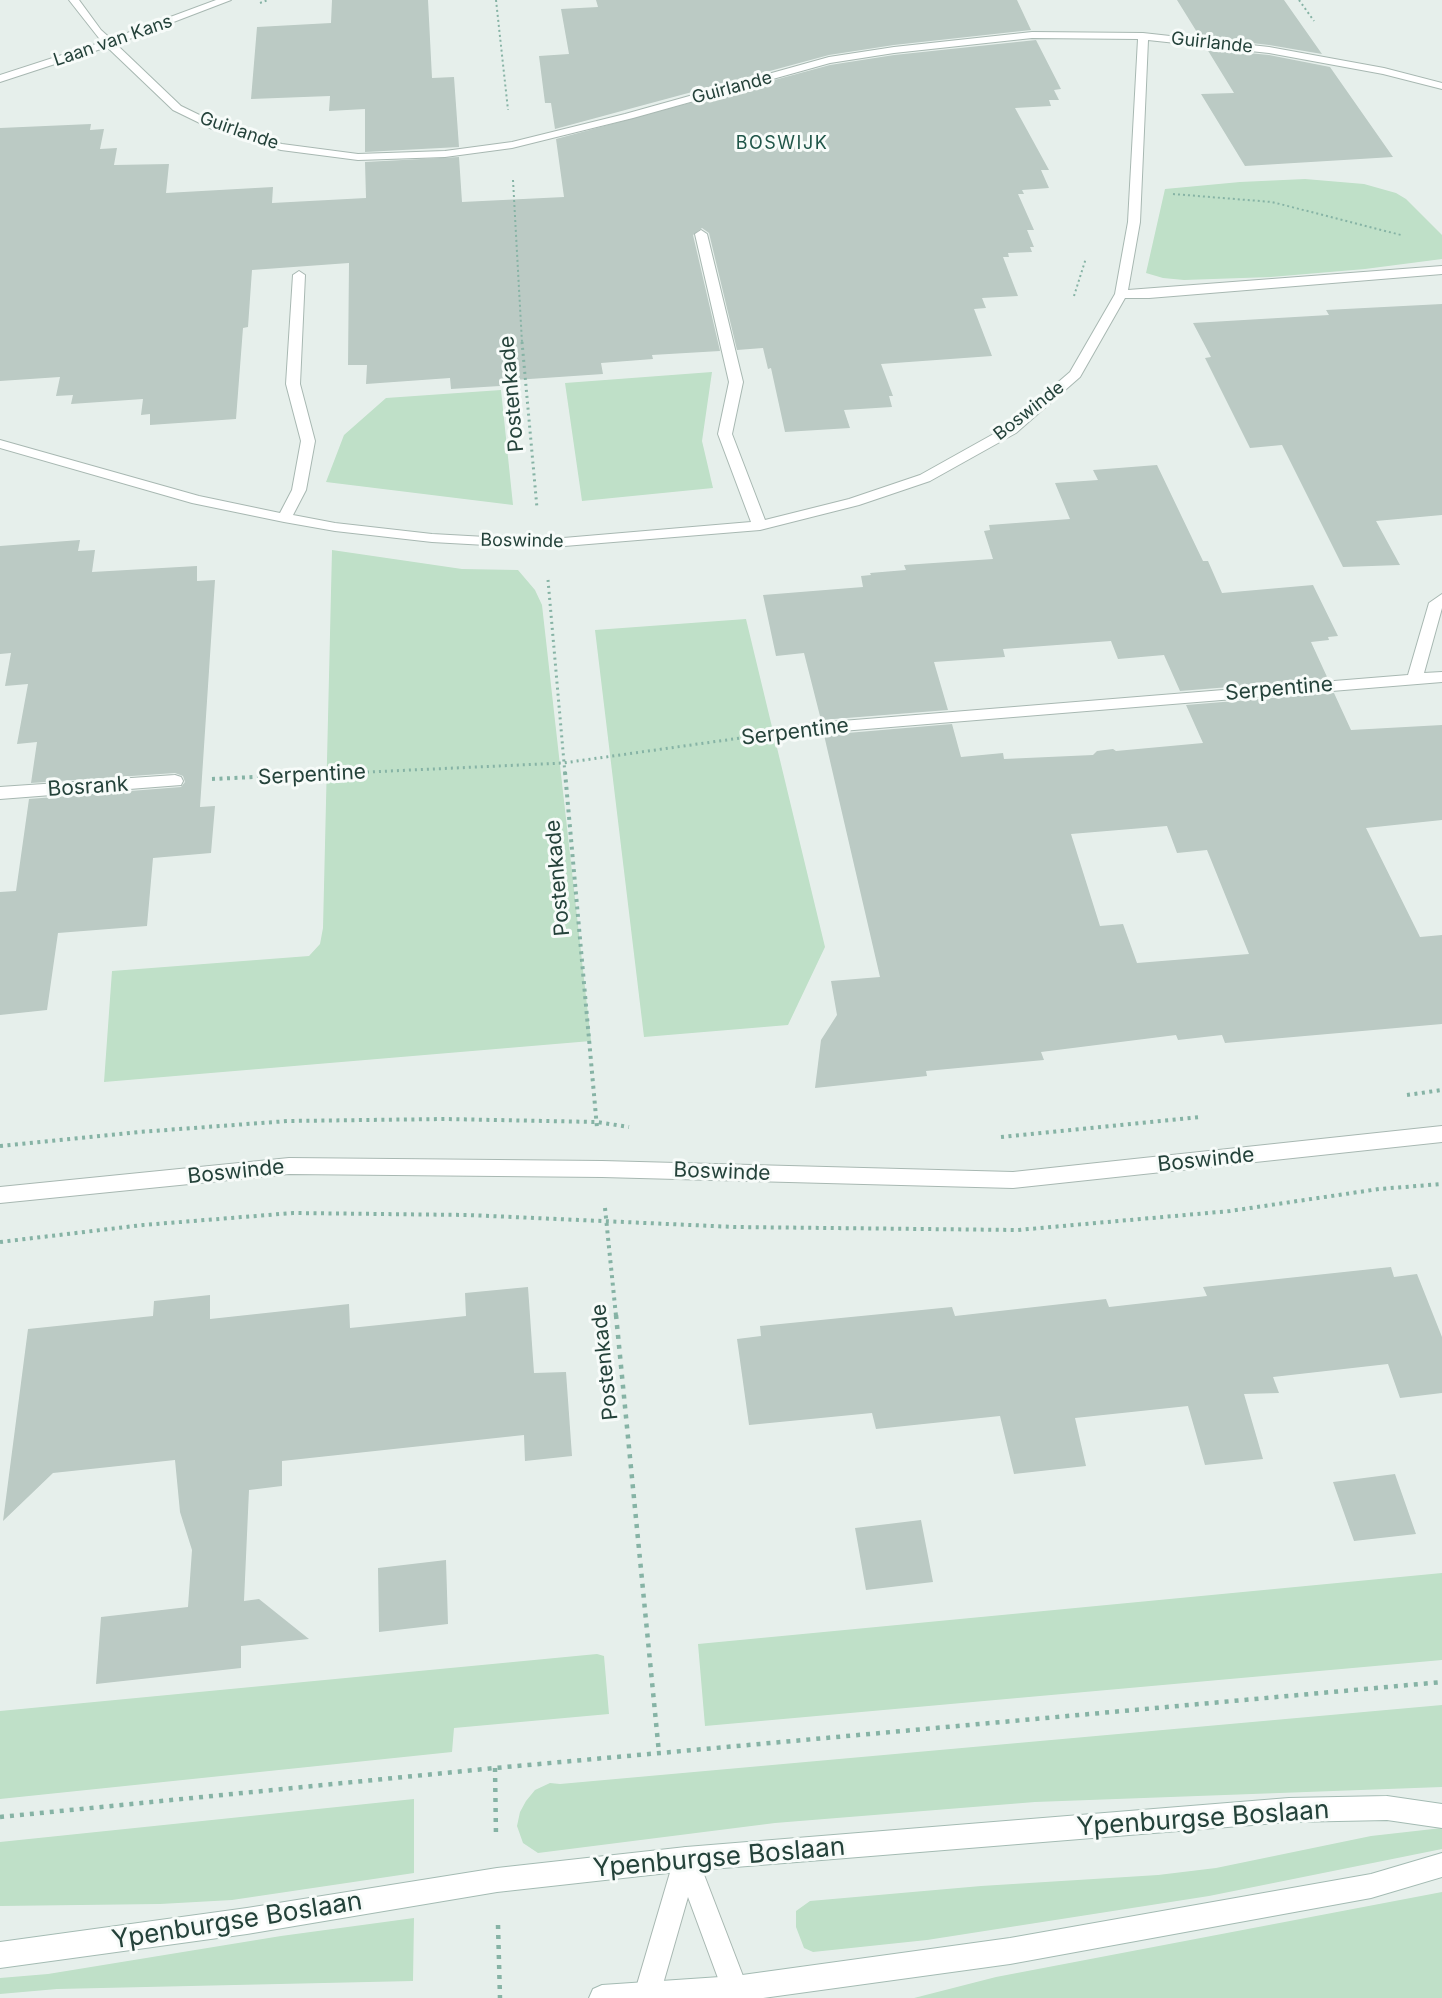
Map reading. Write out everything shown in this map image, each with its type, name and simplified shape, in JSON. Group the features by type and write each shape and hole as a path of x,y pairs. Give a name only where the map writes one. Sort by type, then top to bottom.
{"street":[{"name":"Guirlande","path":"74,0 97,32 177,108 216,127 281,147 358,157 445,154 512,145 629,116 829,60 894,50 1032,35 1143,36 1269,50 1373,69 1442,86"},
{"name":"Laan van Kans","path":"0,79 110,43 226,0"},
{"name":"Boswinde","path":"0,444 197,500 284,518 335,527 421,536 540,544 759,526 854,502 925,478 1011,430 1075,374 1121,294 1134,222 1143,36"},
{"path":"701,234 736,382 725,434 759,526"},
{"path":"1121,294 1149,294 1442,270"},
{"path":"284,518 299,490 308,441 293,384 299,275"},
{"path":"1415,678 1436,603 1442,599"},
{"name":"Serpentine","path":"805,729 1442,676"},
{"name":"Bosrank","path":"0,793 175,781"},
{"name":"Boswinde","path":"0,1195 289,1166 602,1169 1013,1180 1442,1134"},
{"name":"Ypenburgse Boslaan","path":"0,1955 247,1921 487,1882 686,1859 1289,1810 1387,1808 1442,1816"},
{"path":"686,1859 735,1994"},
{"path":"646,1997 686,1859"},
{"path":"602,1998 735,1994 1010,1951 1371,1886 1442,1865"}],"path":[{"name":"Postenkade","path":"496,0 512,145 518,296 540,544 547,572 597,1122 659,1753"},
{"path":"1170,203 1172,185"},
{"path":"1170,194 1272,202 1408,237"},
{"path":"1072,299 1080,281 1088,249"},
{"name":"Serpentine","path":"175,781 563,763 805,729"},
{"path":"1398,1096 1442,1089"},
{"path":"992,1138 1209,1116"},
{"path":"597,1122 635,1128"},
{"path":"0,1242 143,1225 293,1213 468,1215 735,1227 1018,1230 1230,1211 1379,1189 1442,1184"},
{"path":"0,1817 659,1753 1442,1682"}],"green space":[{"path":"1305,179 1364,184 1396,193 1406,199 1442,235 1442,259 1365,269 1271,277 1184,280 1163,278 1146,273 1165,189"},
{"path":"712,372 702,441 713,488 582,501 565,383"},
{"path":"501,390 513,505 326,482 344,435 386,398"},
{"path":"332,550 462,569 518,570 535,590 542,605 591,1041 104,1082 112,971 309,956 320,944 323,928"},
{"path":"746,619 825,947 788,1025 644,1037 595,630"},
{"path":"1442,1573 1442,1660 705,1726 698,1644"},
{"path":"597,1654 604,1656 609,1714 454,1728 452,1752 0,1799 0,1711"},
{"path":"1442,1705 1442,1787 1035,1802 775,1823 538,1853 523,1843 517,1826 520,1812 526,1801 535,1790 550,1783 560,1784"},
{"path":"414,1799 414,1873 232,1900 160,1904 0,1906 0,1842"},
{"path":"1442,1828 1442,1849 1209,1896 927,1940 813,1952 804,1948 796,1927 796,1911 810,1901 981,1886 1158,1875 1216,1868 1371,1836"},
{"path":"1442,1892 1442,1998 914,1998 996,1977"},
{"path":"414,1918 413,1981 57,1989 0,1994 0,1978 48,1974 281,1936"}],"building":[{"path":"332,0 428,0 432,78 454,77 459,147 365,152 365,109 329,111 330,96 251,99 257,27 331,23"},
{"path":"596,0 1017,0 1031,30 894,45 829,55 555,129 551,103 545,103 539,56 569,54 561,9 598,7"},
{"path":"1177,0 1284,0 1322,54 1200,37"},
{"path":"1036,40 1061,89 1054,90 1059,100 1049,100 1051,106 1015,108 1049,170 1041,170 1049,188 1022,190 1024,194 1018,194 1034,230 1027,230 1034,247 1030,247 1032,252 1008,253 1009,257 1003,257 1018,296 982,298 986,308 974,309 992,356 881,364 893,396 889,396 892,407 844,410 850,428 785,432 771,368 768,369 763,348 737,350 709,233 702,228 693,235 720,351 652,355 653,359 601,363 603,374 500,381 500,386 451,389 450,378 366,384 367,365 348,365 349,263 252,270 248,327 243,328 236,419 150,425 150,414 141,415 143,399 71,404 73,395 56,396 60,377 0,381 0,128 91,124 90,130 104,129 100,149 117,148 114,165 169,164 166,193 273,187 272,203 366,198 365,162 459,157 462,202 564,197 556,139 830,65 894,55"},
{"path":"1207,49 1269,55 1330,67 1393,157 1245,166 1201,94 1234,93"},
{"path":"1442,304 1442,515 1376,521 1400,565 1343,567 1282,445 1250,448 1205,358 1211,357 1193,323 1329,315 1326,310"},
{"path":"1157,465 1203,561 1208,561 1222,593 1313,585 1338,636 1328,637 1329,640 1311,642 1328,679 1180,691 1164,655 1118,659 1111,641 1003,649 1005,657 934,662 948,710 821,720 804,653 776,656 763,595 863,587 861,576 906,570 904,565 993,559 984,531 990,530 989,525 1070,519 1055,483 1098,480 1093,470"},
{"path":"80,540 78,551 95,550 92,572 197,566 197,581 215,580 200,807 215,806 211,853 153,858 147,926 58,933 47,1010 0,1015 0,892 16,891 29,799 181,787 185,782 183,776 175,773 31,783 37,742 17,744 28,684 5,686 11,653 0,654 0,546"},
{"path":"1334,693 1351,730 1442,725 1442,820 1366,828 1420,937 1442,935 1442,1024 1225,1043 1222,1035 1178,1040 1176,1035 1041,1052 1044,1060 926,1071 927,1076 815,1088 821,1040 837,1015 831,981 880,977 824,735 952,724 961,757 1003,753 1004,759 1093,755 1097,751 1113,749 1116,751 1203,743 1186,705","holes":["1167,826 1177,853 1207,850 1249,954 1137,963 1123,924 1100,926 1071,834"]},
{"path":"1391,1267 1394,1277 1417,1274 1442,1337 1442,1393 1400,1398 1388,1364 1273,1377 1279,1393 1244,1394 1263,1459 1205,1465 1188,1406 1075,1418 1086,1466 1014,1474 1000,1416 876,1429 872,1413 749,1425 737,1339 761,1336 760,1326 952,1307 955,1316 1106,1299 1109,1307 1207,1296 1203,1287"},
{"path":"528,1287 534,1373 566,1372 572,1456 525,1461 524,1435 282,1461 282,1486 249,1490 244,1601 259,1599 309,1639 241,1646 241,1668 96,1684 101,1617 188,1607 192,1550 180,1512 175,1460 53,1473 3,1521 28,1329 153,1316 154,1301 210,1295 210,1319 349,1304 350,1328 466,1316 465,1293"},
{"path":"1395,1474 1416,1534 1354,1541 1333,1482"},
{"path":"921,1520 933,1582 866,1590 855,1528"},
{"path":"446,1560 448,1624 379,1632 378,1568"}],"district":[{"name":"BOSWIJK","path":"782,144"}]}
